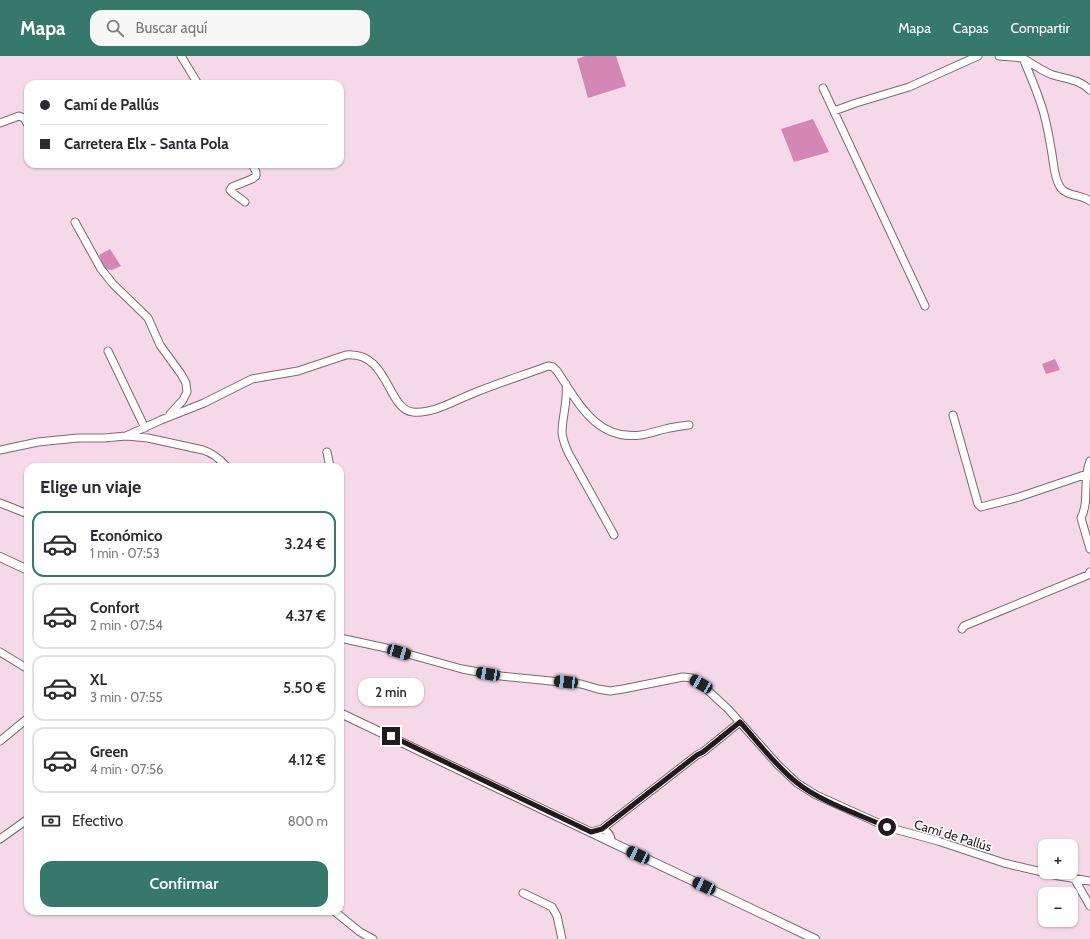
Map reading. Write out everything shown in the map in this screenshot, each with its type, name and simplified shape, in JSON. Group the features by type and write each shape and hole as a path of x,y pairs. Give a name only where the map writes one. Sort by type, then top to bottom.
{"main road":[{"path":"0,551 24,562"},
{"path":"0,557 24,568"},
{"path":"344,715 815,939"},
{"path":"344,720 808,939"}],"street":[{"path":"181,56 196,80"},
{"path":"834,111 909,86 978,56"},
{"path":"999,56 1022,57 1053,75 1069,78 1085,84 1090,90"},
{"path":"1022,57 1045,117 1055,176 1061,188 1070,194 1081,196 1090,201"},
{"path":"823,88 925,306"},
{"path":"0,123 19,116 24,118"},
{"path":"245,202 230,190 232,187 256,176 254,168"},
{"path":"74,222 101,269 113,284 148,318 160,345 186,383 187,392 183,400 168,417"},
{"path":"108,351 145,428"},
{"path":"126,436 204,403 252,379 289,373 346,355 356,354 365,358 375,366 381,373 401,406 406,410 413,412 424,412 442,407 481,390 548,366 553,367 557,371 591,418 603,429 616,434 630,436 642,435 689,424"},
{"path":"566,384 566,405 562,433 564,440 569,454 614,535"},
{"path":"953,416 978,504 981,507 1019,497 1087,474"},
{"path":"0,450 38,442 78,438 111,438 126,436 148,438 203,450 210,452 224,463"},
{"path":"327,452 329,463"},
{"path":"1090,461 1087,474 1088,505 1086,512 1081,518 1090,549"},
{"path":"0,503 24,512"},
{"path":"962,629 964,626 1088,575 1090,572"},
{"name":"Camí de Pallús","path":"344,639 386,648 462,670 501,676 582,684 598,690 610,691 683,677 692,678 701,684 728,709 778,765 797,783 816,795 887,827 938,841 1004,863 1038,870"},
{"path":"0,652 24,667"},
{"path":"0,741 24,721"},
{"path":"591,832 602,829 740,722"},
{"path":"0,838 24,822"},
{"path":"602,829 610,834 612,843"},
{"path":"1075,879 1090,906"},
{"name":"Camí de Pallús","path":"1078,879 1090,881"},
{"path":"523,893 552,907 557,916 562,939"},
{"path":"339,915 360,932 373,939"}],"shaded area":[{"path":"585,56 616,56 626,86 588,98 577,59"},
{"path":"813,119 829,152 794,162 781,129"},
{"path":"110,249 121,266 112,270 105,269 99,255"},
{"path":"1055,359 1060,370 1046,374 1042,364"}],"route":[{"path":"391,736 488,784 556,814 591,832 602,829 740,722 778,765 797,783 816,795 887,827"}]}
